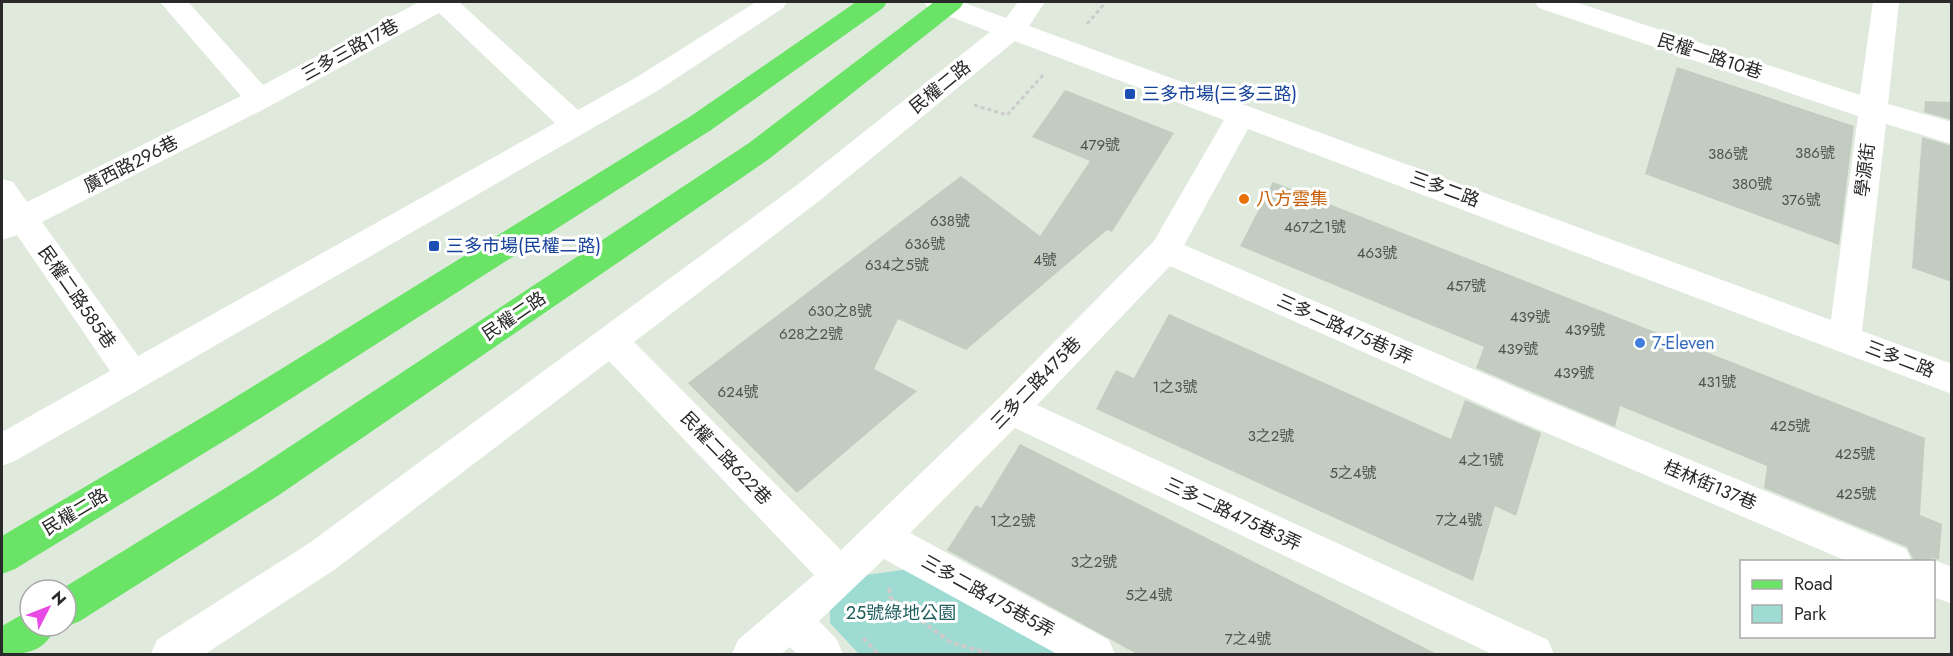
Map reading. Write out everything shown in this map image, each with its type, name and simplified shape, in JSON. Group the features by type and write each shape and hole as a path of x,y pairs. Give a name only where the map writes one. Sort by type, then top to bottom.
{"main road":[{"name":"民權二路","path":"2,556 225,422 701,123 874,2"},
{"name":"民權二路","path":"78,600 266,483 759,152 945,3"},
{"path":"2,648 18,638"}],"street":[{"path":"173,2 260,99"},
{"path":"441,2 576,124"},
{"name":"三多三路17巷","path":"260,99 441,2"},
{"path":"2,450 646,84 774,2"},
{"name":"民權二路","path":"171,654 321,557 808,193 1012,29 1032,2"},
{"name":"民權一路10巷","path":"1548,2 1873,110 1952,133"},
{"name":"學源街","path":"1845,338 1886,2"},
{"name":"三多二路","path":"945,3 1952,379"},
{"name":"廣西路296巷","path":"11,224 260,99"},
{"name":"三多二路475巷","path":"752,654 842,576 1011,409 1165,250 1242,114"},
{"name":"民權二路585巷","path":"2,190 11,224 133,376"},
{"name":"三多二路475巷1弄","path":"1165,250 1526,408"},
{"name":"民權二路622巷","path":"611,341 842,576"},
{"name":"桂林街137巷","path":"1526,408 1891,560"},
{"name":"三多二路475巷3弄","path":"1011,409 1534,654"},
{"name":"三多二路475巷5弄","path":"880,537 1095,654"},
{"path":"1935,578 1952,586"},
{"path":"792,621 823,654"}],"green space":[{"name":"25號綠地公園","path":"909,569 1058,654 859,654 830,623 830,604 866,575"}],"building":[{"path":"1677,67 1854,126 1839,245 1645,174"},
{"path":"1065,90 1174,133 1112,232 1107,230 966,350 898,319 874,369 917,391 797,493 688,383 961,176 1040,236 1090,161 1032,137"},
{"path":"1925,101 1952,102 1952,120 1924,112"},
{"path":"1922,137 1952,146 1952,282 1912,268"},
{"path":"1273,182 1925,438 1920,515 1942,524 1939,560 1933,558 1914,560 1907,547 1764,488 1767,466 1620,406 1615,427 1476,368 1484,347 1240,246"},
{"path":"1169,314 1451,439 1465,400 1541,433 1516,516 1495,506 1473,581 1096,409 1116,370 1134,378"},
{"path":"1020,444 1437,654 1137,654 947,550 976,505 981,508"}],"place":[{"name":"三多市場(三多三路)","path":"1130,94"},
{"name":"八方雲集","path":"1244,199"},
{"name":"三多市場(民權二路)","path":"434,246"},
{"name":"7-Eleven","path":"1640,343"}]}
